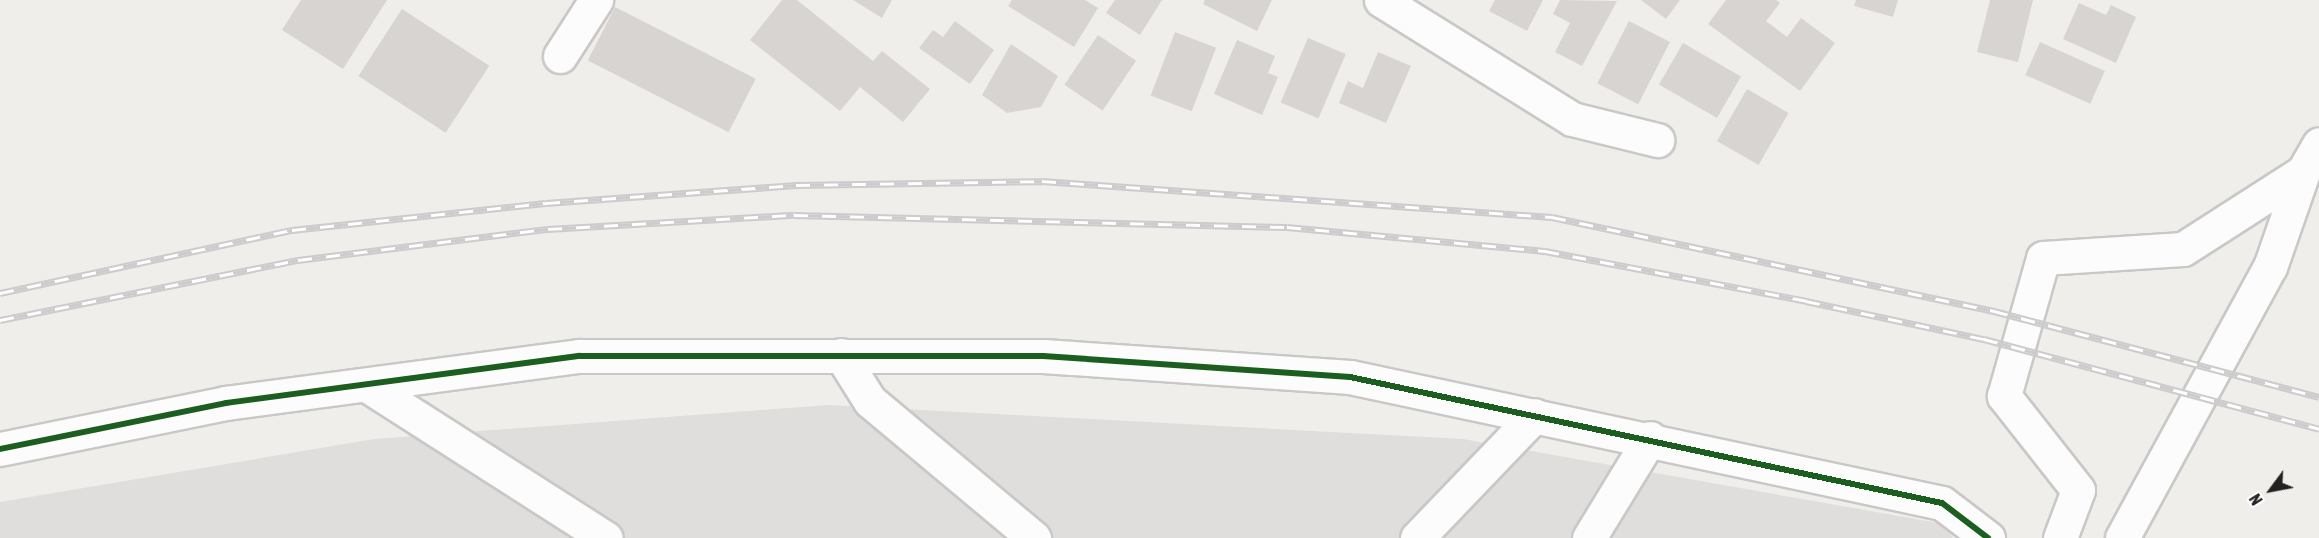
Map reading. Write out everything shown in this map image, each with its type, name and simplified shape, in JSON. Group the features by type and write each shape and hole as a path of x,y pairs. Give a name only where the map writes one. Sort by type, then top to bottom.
{"street":[{"path":"560,56 596,0"},
{"path":"1381,0 1572,119 1657,140"},
{"path":"2122,538 2270,267 2302,172 2319,144"},
{"path":"2060,538 2078,490 2004,396 2043,258 2183,249 2302,172"},
{"path":"841,355 870,401 1034,538"},
{"path":"0,449 226,403 368,386 579,356 1043,356 1350,377 1650,438 1942,503 1988,538"},
{"path":"368,386 606,538"},
{"path":"1418,538 1534,415"},
{"path":"1589,538 1650,438"}],"shaded area":[{"path":"829,405 1463,439 1944,524 1953,538 0,538 0,502 374,439"}],"building":[{"path":"301,0 387,0 343,69 282,30"},
{"path":"782,0 797,0 873,61 882,51 930,89 903,122 860,87 840,111 750,40"},
{"path":"853,0 892,0 882,18"},
{"path":"1012,0 1085,0 1098,8 1074,47 1008,6"},
{"path":"1115,0 1162,0 1140,35 1106,13"},
{"path":"1205,0 1272,0 1257,31 1203,4"},
{"path":"1495,0 1543,0 1527,31 1489,11"},
{"path":"1560,0 1617,1 1582,66 1555,52 1570,23 1553,14"},
{"path":"1641,0 1680,0 1666,19"},
{"path":"1726,0 1776,0 1780,3 1766,21 1787,37 1801,18 1835,43 1800,91 1708,24"},
{"path":"1856,0 1898,0 1893,17 1854,6"},
{"path":"1990,0 2033,0 2018,62 1977,52"},
{"path":"2079,3 2106,15 2111,5 2136,17 2116,63 2063,39"},
{"path":"615,7 756,79 729,132 588,60"},
{"path":"402,9 489,66 446,133 358,76"},
{"path":"955,21 994,50 970,84 919,48 933,30 943,37"},
{"path":"1629,21 1670,42 1638,104 1597,83"},
{"path":"1175,32 1216,48 1192,111 1151,95"},
{"path":"1098,35 1136,61 1103,110 1064,85"},
{"path":"1308,38 1346,54 1318,118 1281,102"},
{"path":"1237,40 1275,56 1268,73 1278,77 1262,115 1214,94"},
{"path":"2040,42 2105,71 2090,104 2025,75"},
{"path":"1683,43 1741,76 1717,118 1659,85"},
{"path":"1011,44 1058,76 1041,107 1007,113 982,95"},
{"path":"1378,52 1411,66 1386,123 1339,103 1348,81 1363,88"},
{"path":"1747,89 1789,113 1759,165 1717,141"}],"railway":[{"path":"0,293 292,230 546,203 796,185 1042,181 1552,217 1994,311 2319,397"},
{"path":"0,320 298,260 548,229 794,215 1287,227 1545,251 1806,301 1984,339 2319,429"}],"cycle path":[{"path":"0,449 226,403 579,356 1043,356 1350,377 1942,503 1988,538"}]}
